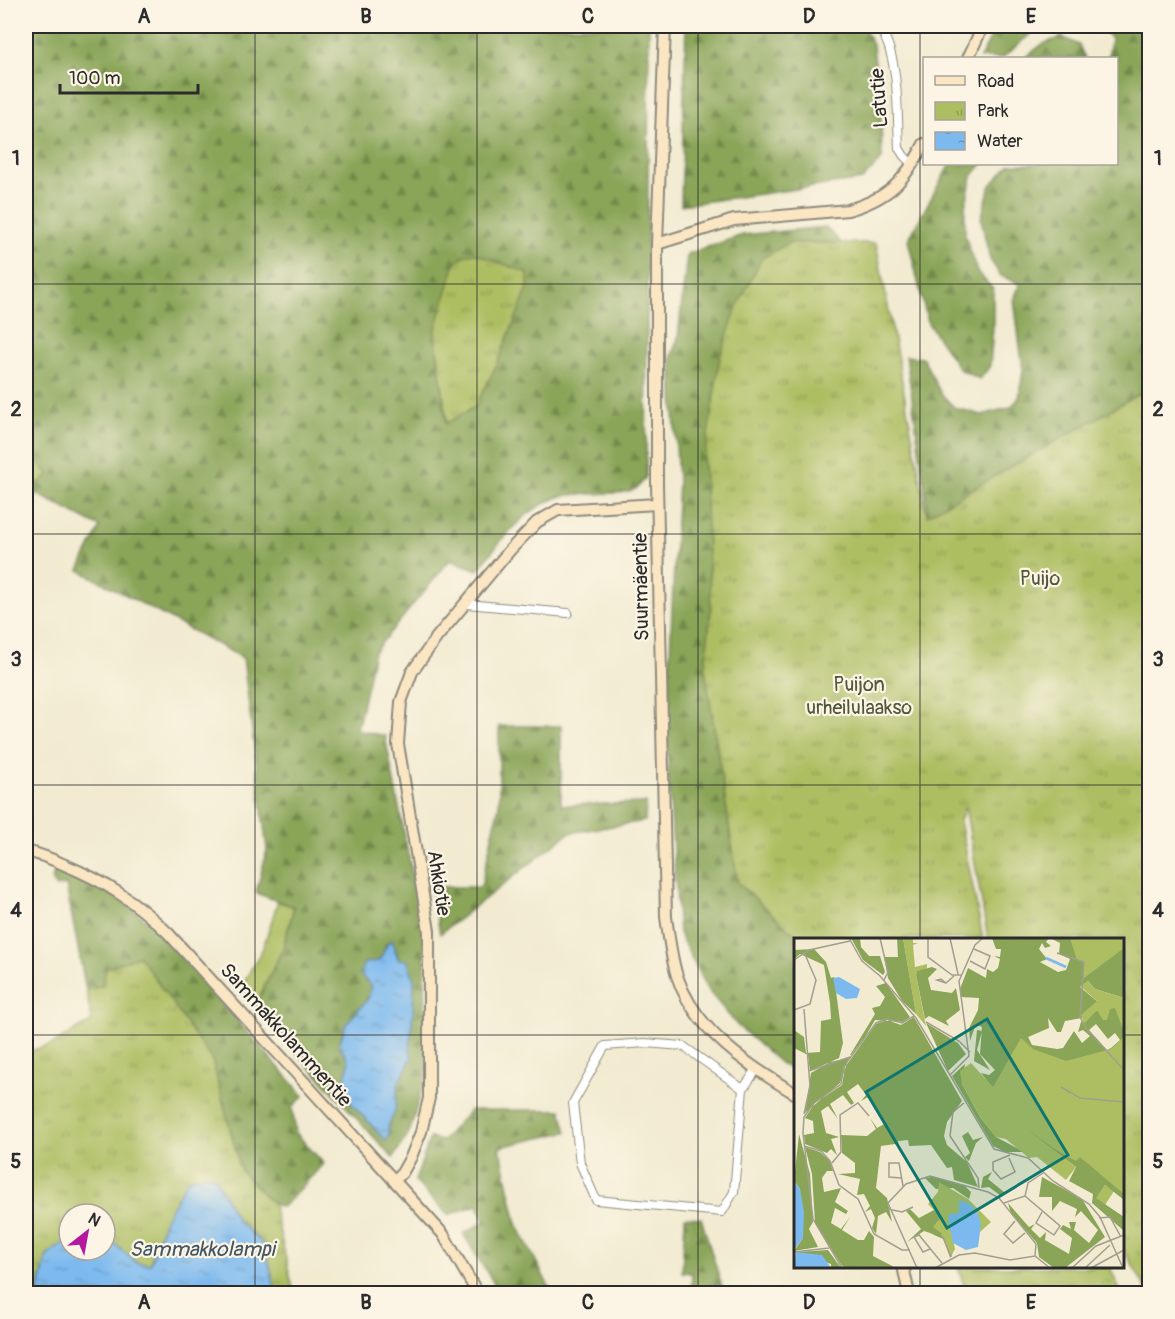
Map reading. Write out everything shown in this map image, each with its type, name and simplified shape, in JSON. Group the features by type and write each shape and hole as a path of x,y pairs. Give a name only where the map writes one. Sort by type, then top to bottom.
{"street":[{"name":"Suurmäentie","path":"665,26 657,244 657,504 666,917 671,955 678,979 697,1014 714,1034 757,1069 794,1094"},
{"name":"Latutie","path":"879,26 892,56 899,148 913,165"},
{"path":"968,57 983,26"},
{"path":"657,244 734,220 849,210 882,197 897,186 913,165 923,146"},
{"name":"Ahkiotie","path":"394,1181 402,1173 411,1157 421,1132 429,1098 429,931 398,744 401,702 412,672 437,637 510,550 537,522 558,510 657,504"},
{"path":"466,604 568,613"},
{"name":"Sammakkolammentie","path":"26,851 45,856 95,877 129,899 148,915 210,978 443,1234 478,1293"},
{"path":"742,1089 683,1046 645,1043 605,1046 573,1103 580,1163 596,1200 722,1212 734,1192 742,1089 757,1069"},
{"path":"903,1268 909,1293"}],"green space":[{"path":"26,26 649,26 646,477 637,488 622,493 568,495 546,502 513,527 478,570 450,560 374,652 357,730 385,736 425,939 426,1075 410,1131 393,1158 255,1007 283,948 294,907 256,893 267,850 243,658 79,570 100,527 26,488","holes":["528,288 496,366 475,407 446,423 435,332","386,944 397,952 398,959 402,961 413,997 410,1049 412,1057 398,1085 395,1111 388,1127 389,1134 379,1134 352,1104 342,1089 349,1064 348,1057 339,1045 346,1024 368,999 372,986 360,973 382,959"]},
{"path":"686,26 863,26 873,45 881,117 882,159 862,180 681,205"},
{"path":"997,26 1040,26 1003,57 981,57"},
{"path":"1101,26 1149,26 1149,557 936,568 906,356 923,358 941,394 955,408 982,415 1011,407 1019,398 1023,370 1014,299 1020,284 1001,276 990,260 981,219 990,186 1009,165 1118,165 1118,57 1108,57 1111,39"},
{"path":"1062,37 1079,45 1085,57 1025,57 1043,44"},
{"path":"949,165 981,165 972,176 965,208 965,235 977,272 993,289 990,366 980,379 960,370 928,323 908,240"},
{"path":"826,227 841,243 789,243 704,461 711,609 705,668 738,883 799,938 794,938 794,1070 780,1063 737,1025 707,989 679,933 668,773 667,718 678,480 671,358 678,338 687,254 743,235"},
{"name":"Puijon urheilulaakso","path":"789,243 876,243 927,515 1149,388 1149,1293 1124,1251 1124,938 988,938 965,806 960,821 983,938 799,938 738,883 705,668 711,609 704,461 720,357 737,307 762,258"},
{"path":"474,253 528,273 528,288 496,366 475,407 447,423 435,332 455,263 466,255"},
{"path":"26,451 49,474 26,494"},
{"path":"499,726 561,726 561,805 646,803 645,821 569,833 440,934 432,887 481,887 499,805"},
{"path":"55,869 80,876 94,884 136,911 157,929 304,1096 292,1107 296,1133 324,1164 282,1207 273,1204 241,1171 212,1060 103,986 86,990 66,885 56,887 52,879"},
{"path":"278,901 294,907 283,948 255,1007 240,989 263,948"},
{"path":"139,956 212,1060 241,1171 273,1204 294,1293 276,1293 265,1246 237,1220 214,1176 165,1219 150,1264 137,1263 117,1246 117,1202 57,1202 57,1248 47,1256 37,1293 26,1293 26,1052 51,1045 92,1021 86,990 103,986 106,968"},
{"path":"470,1110 561,1110 567,1132 500,1147 517,1224 552,1293 500,1293 463,1234 484,1222 478,1205 448,1215 415,1181 430,1138 442,1141"},
{"path":"685,1217 701,1218 724,1293 691,1293 692,1273 682,1272"},
{"path":"958,1268 1110,1268 1121,1293 966,1293"}],"water":[{"path":"390,940 393,942 398,959 407,960 414,978 410,1049 412,1057 398,1085 395,1111 388,1127 389,1134 386,1141 352,1104 342,1089 349,1064 339,1045 346,1024 368,999 371,986 360,974 364,963 371,963 382,957"},
{"name":"Sammakkolampi","path":"203,1175 214,1176 237,1220 265,1246 276,1293 38,1293 47,1256 57,1248 57,1262 117,1262 117,1246 137,1263 150,1264 165,1219 187,1180"}],"park label":[{"name":"Puijo","path":"1040,578"}]}
